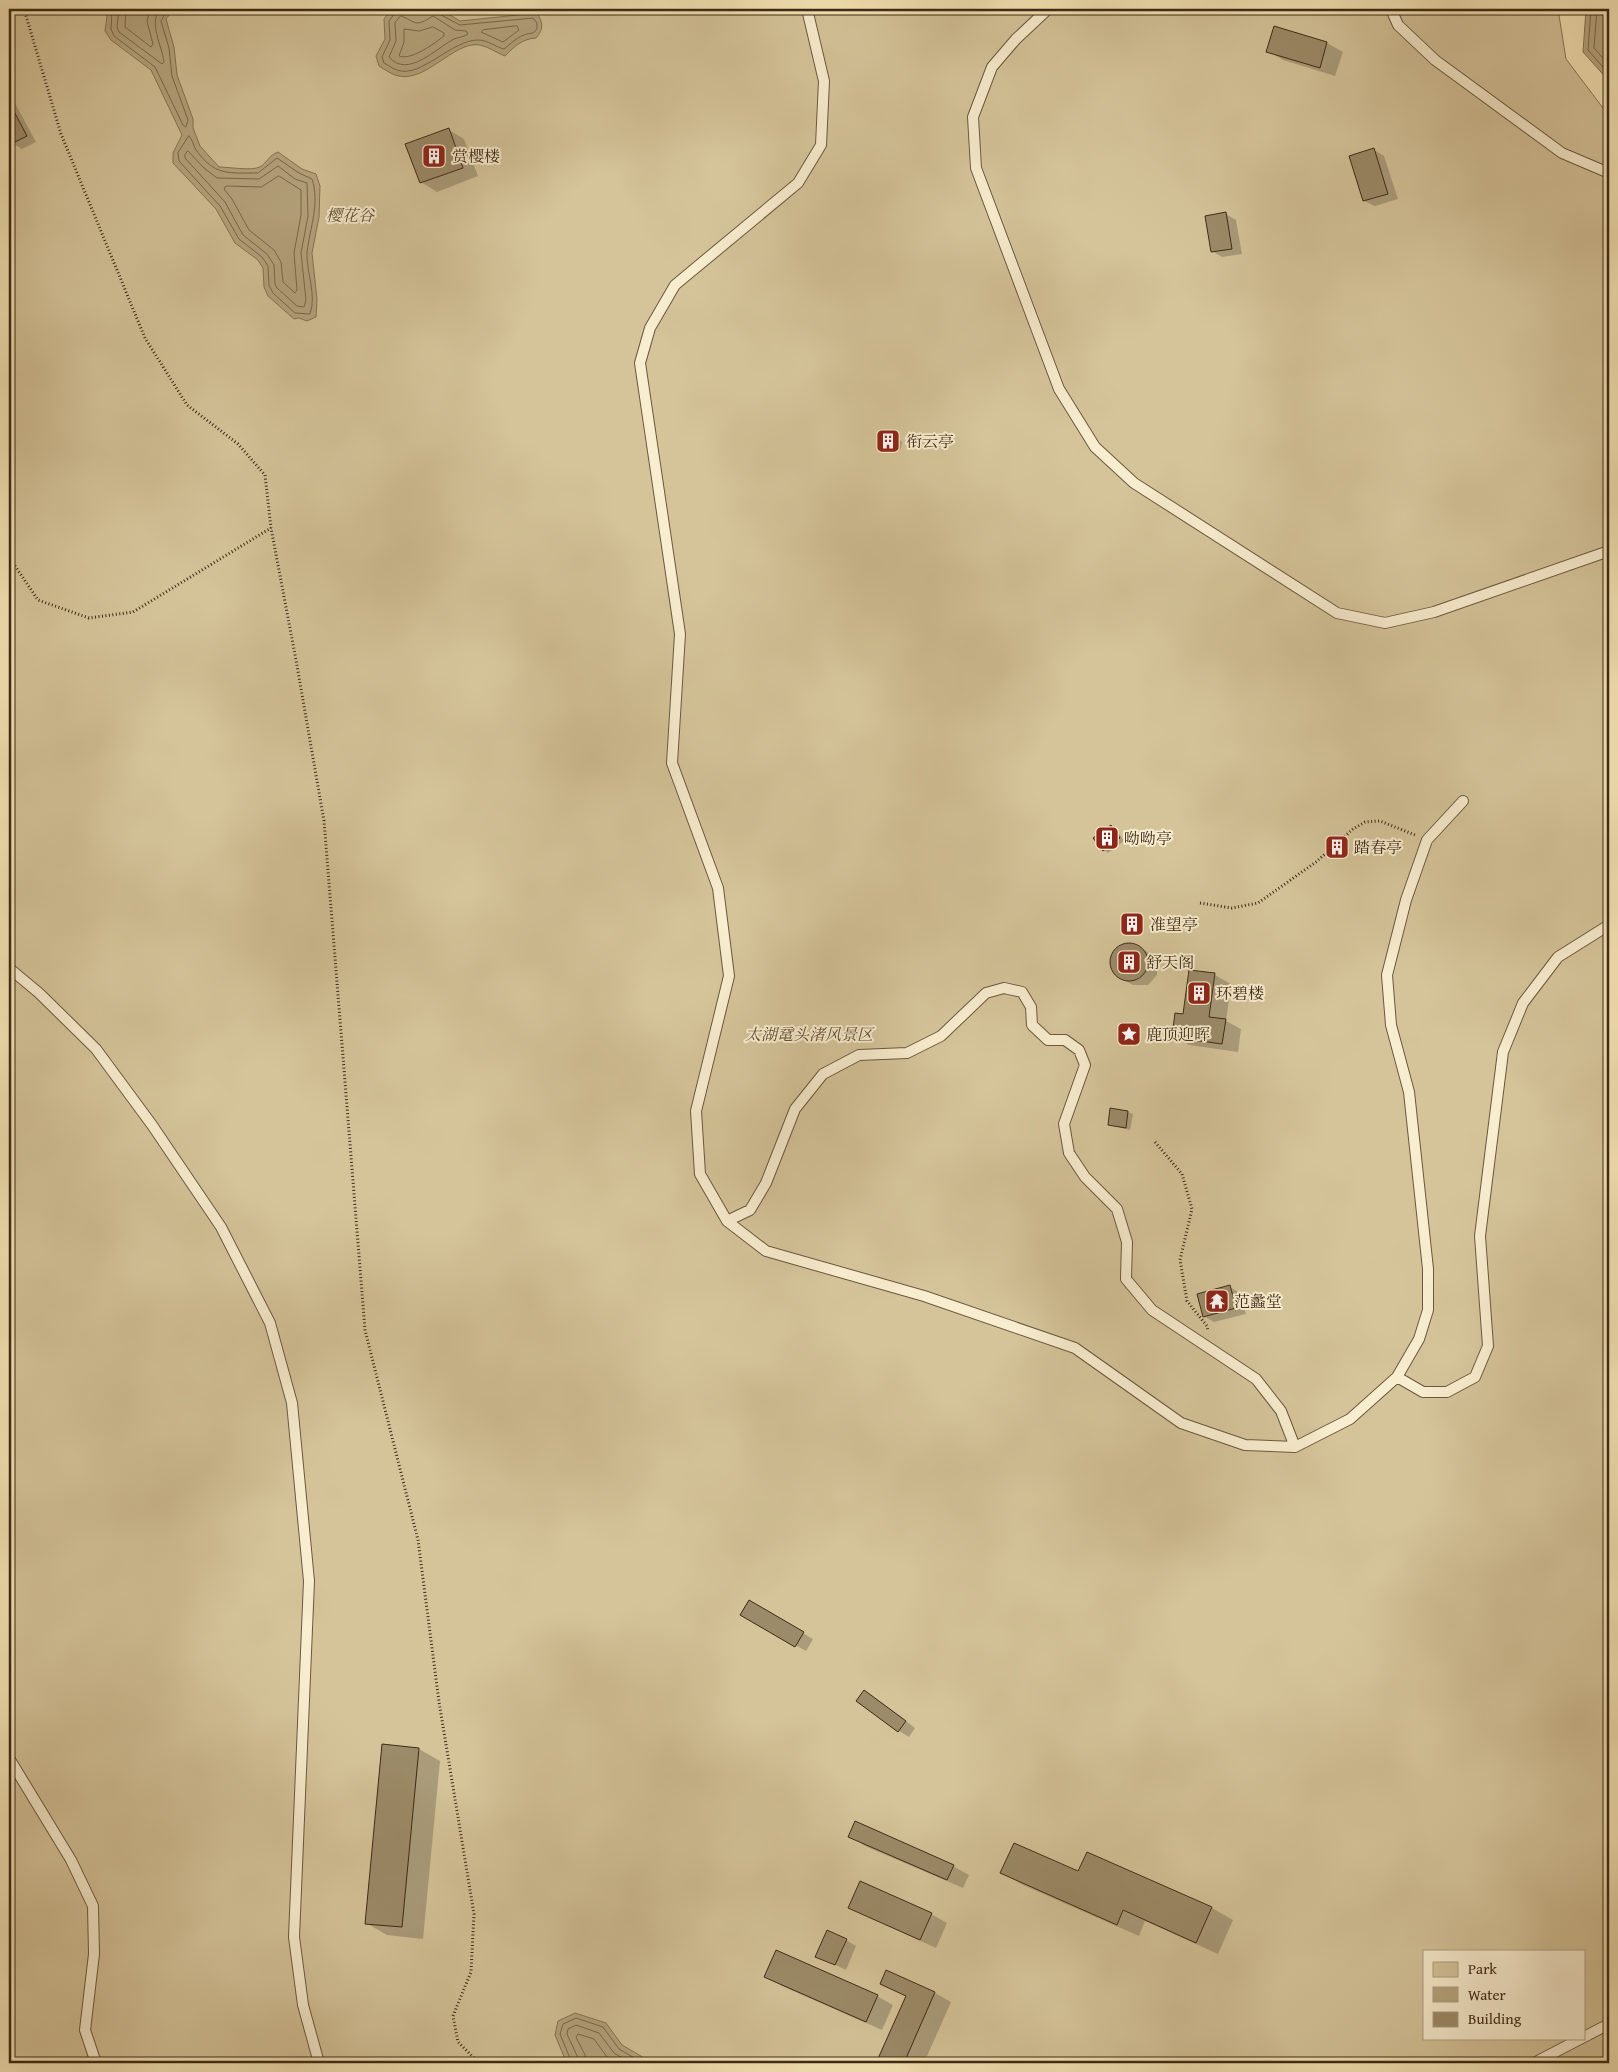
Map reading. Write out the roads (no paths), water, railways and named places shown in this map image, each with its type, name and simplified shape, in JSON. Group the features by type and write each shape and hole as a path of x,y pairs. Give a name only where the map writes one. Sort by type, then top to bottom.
{"lane":[{"path":"807,9 824,81 821,145 798,183 674,285 650,328 640,363 680,634 672,763 718,888 729,976 696,1111 700,1174 727,1222 766,1251 924,1296 1075,1348 1181,1423 1245,1445 1295,1447 1350,1419 1397,1377 1420,1340 1428,1310 1428,1269 1409,1092 1391,1024 1387,975 1406,900 1427,840 1463,801"},
{"path":"1048,9 1016,39 992,67 973,117 976,168 1060,389 1095,447 1134,483 1337,613 1385,623 1434,612 1609,551"},
{"path":"1391,9 1398,25 1435,60 1562,153 1609,173"},
{"path":"1397,1377 1423,1392 1447,1392 1475,1377 1488,1346 1480,1236 1504,1052 1524,1003 1558,957 1609,925"},
{"path":"9,968 40,993 96,1049 152,1125 221,1227 270,1323 292,1403 309,1582 294,1937 303,2005 319,2063"},
{"path":"727,1222 750,1210 766,1183 795,1109 823,1074 859,1055 907,1053 941,1036 986,993 1004,988 1022,992 1031,1007 1032,1025 1048,1040 1065,1040 1079,1050 1085,1064 1064,1124 1069,1153 1085,1177 1117,1209 1127,1242 1126,1279 1152,1310 1256,1379 1281,1411 1295,1447"},
{"path":"9,1758 71,1860 93,1906 94,1954 85,2030 96,2063"},
{"path":"1586,2036 1609,2024"},
{"path":"1534,2063 1579,2040"}],"water":[{"path":"108,9 174,9 166,19 174,47 177,75 193,119 193,128 200,146 219,167 246,169 260,167 272,155 278,152 302,169 316,174 320,186 319,217 312,253 317,299 316,317 307,321 299,318 294,319 268,296 264,287 263,268 258,260 235,243 216,209 173,163 173,153 182,135 151,70 111,40 105,31"},
{"path":"396,9 418,12 440,9 460,21 537,13 541,29 536,38 519,44 505,56 480,45 470,45 449,55 428,69 406,77 395,75 379,66 376,56 385,39 384,19 390,11"},
{"path":"1586,9 1609,9 1609,81 1583,52"},
{"path":"575,2013 606,2023 622,2045 653,2063 569,2063 565,2059 555,2035 558,2021"}],"place":[{"name":"赏樱楼","path":"434,156"},
{"name":"衔云亭","path":"888,441"},
{"name":"呦呦亭","path":"1107,838"},
{"name":"踏春亭","path":"1337,847"},
{"name":"准望亭","path":"1132,924"},
{"name":"舒天阁","path":"1129,962"},
{"name":"环碧楼","path":"1199,993"},
{"name":"鹿顶迎晖","path":"1129,1034"},
{"name":"范蠡堂","path":"1217,1301"}],"park label":[{"name":"樱花谷","path":"350,215"},
{"name":"太湖鼋头渚风景区","path":"809,1034"}]}
